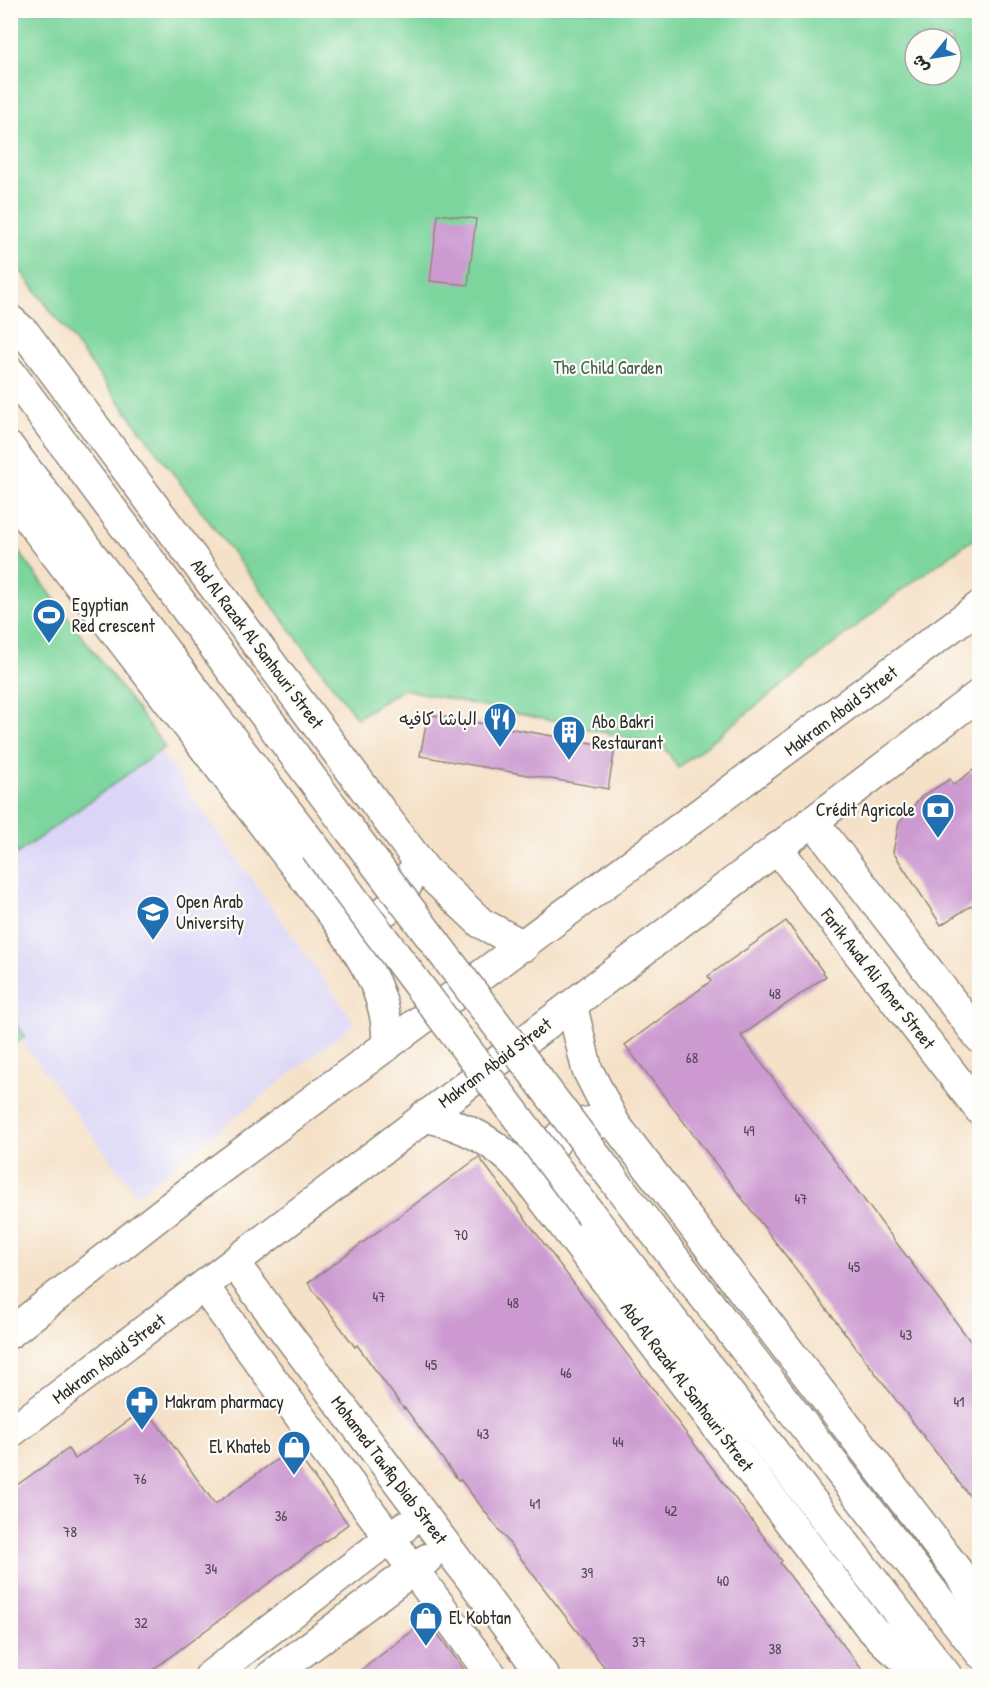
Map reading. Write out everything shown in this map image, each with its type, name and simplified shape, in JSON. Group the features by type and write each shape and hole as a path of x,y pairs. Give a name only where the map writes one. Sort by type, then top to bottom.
{"street":[{"name":"Abd Al Razak Al Sanhouri Street","path":"10,320 24,333 425,870 462,908 502,936 524,946"},
{"path":"10,372 613,1179 980,1653"},
{"path":"10,448 591,1215 947,1677"},
{"path":"10,495 337,920 368,968 377,987 388,1028 387,1046"},
{"name":"Makram Abaid Street","path":"10,1333 194,1189 980,606"},
{"name":"Makram Abaid Street","path":"10,1433 980,694"},
{"path":"813,821 980,1038"},
{"name":"Farik Awal Ali Amer Street","path":"777,848 976,1099"},
{"path":"337,920 363,921 387,910 404,890 409,878 412,851"},
{"path":"572,1006 587,1068 615,1124 958,1573 975,1600 980,1616"},
{"name":"Abd Al Razak Al Sanhouri Street","path":"424,1116 469,1130 489,1140 507,1154 534,1185 869,1626 909,1663 936,1677"},
{"path":"534,1185 546,1152 563,1132 589,1121 615,1124"},
{"name":"Mohamed Tawfiq Diab Street","path":"234,1263 544,1677"},
{"path":"204,1287 492,1677"},
{"path":"210,1677 421,1514"},
{"path":"272,1677 445,1546"}],"shaded area":[{"name":"Open Arab University","path":"159,750 355,1023 137,1195 11,1027 11,858"}],"green space":[{"name":"The Child Garden","path":"11,11 975,11 980,16 979,535 903,589 678,768 663,745 403,689 357,718 11,258"},
{"name":"Egyptian Red crescent","path":"11,541 165,747 10,858"},
{"path":"11,1016 25,1036 11,1047"}],"building":[{"path":"438,214 476,219 468,285 430,281"},
{"path":"428,714 615,747 608,789 420,756"},
{"name":"Crédit Agricole","path":"980,765 980,900 941,925 893,852 899,823 921,797 950,779 953,785"},
{"path":"786,921 826,976 741,1036 980,1354 980,1510 625,1045 711,981 708,976"},
{"path":"479,1157 782,1561 780,1563 868,1677 612,1677 460,1479 458,1480 357,1345 355,1347 308,1283"},
{"path":"146,1408 215,1504 293,1448 348,1524 143,1677 10,1677 10,1490 68,1449 75,1459"},
{"path":"427,1620 470,1677 352,1677"}],"place":[{"name":"Egyptian Red crescent","path":"49,644"},
{"name":"الباشا كافيه","path":"500,748"},
{"name":"Abo Bakri Restaurant","path":"569,761"},
{"name":"Crédit Agricole","path":"938,839"},
{"name":"Open Arab University","path":"153,941"},
{"name":"Makram pharmacy","path":"142,1431"},
{"name":"El Khateb","path":"294,1476"},
{"name":"El Kobtan","path":"426,1647"}]}
